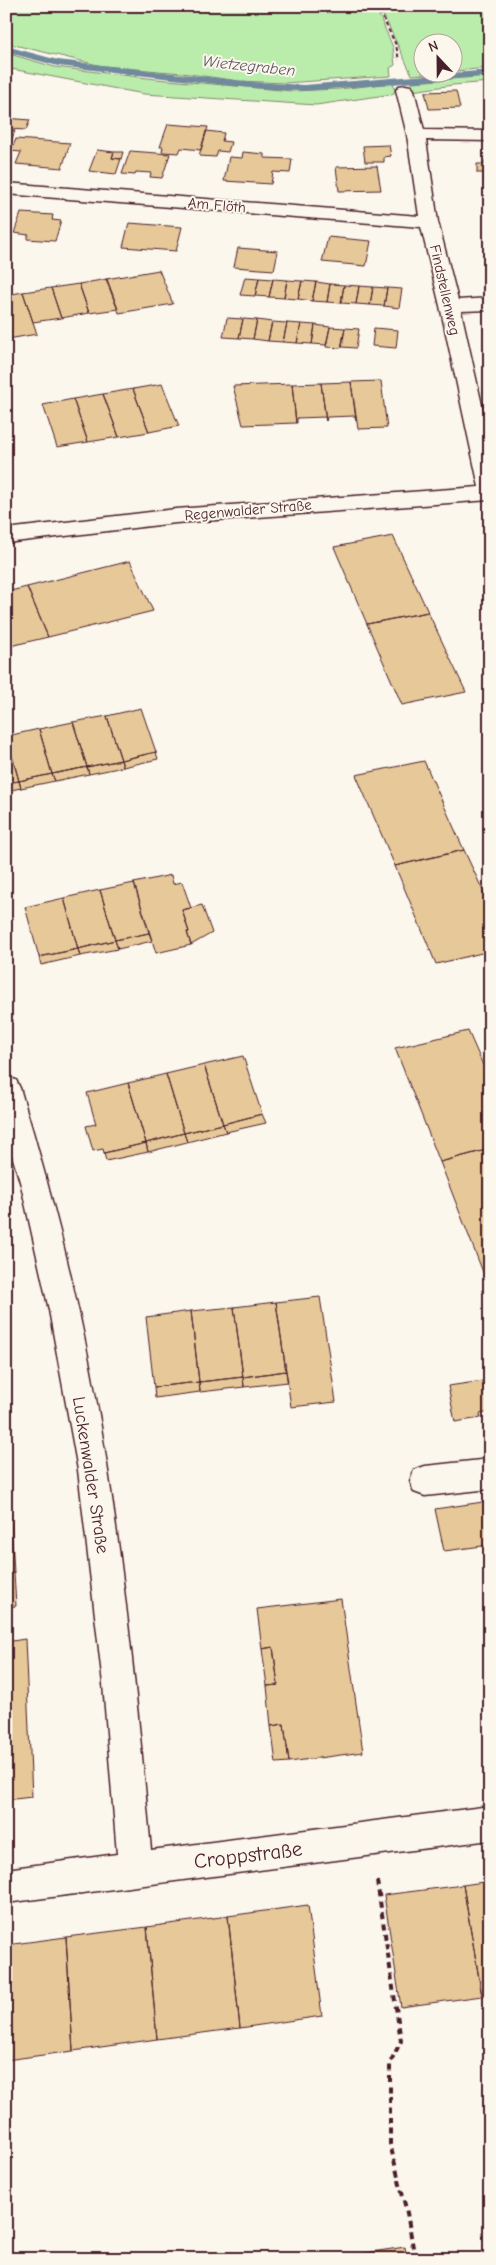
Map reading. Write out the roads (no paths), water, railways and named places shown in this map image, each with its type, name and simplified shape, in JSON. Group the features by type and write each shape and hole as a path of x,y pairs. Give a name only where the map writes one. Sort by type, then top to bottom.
{"street":[{"name":"Findstellenweg","path":"405,90 416,135 429,222 450,306 490,491"},
{"path":"416,135 490,136"},
{"name":"Am Flöth","path":"6,188 429,222"},
{"path":"450,306 490,304"},
{"name":"Regenwalder Straße","path":"8,531 490,491"},
{"name":"Luckenwalder Straße","path":"6,1088 35,1184 64,1310 93,1470 119,1684 136,1869"},
{"path":"425,1481 490,1474"},
{"name":"Croppstraße","path":"6,1886 490,1823"}],"waterway":[{"name":"Wietzegraben","path":"6,49 58,63 252,85 304,88 490,73"}]}
